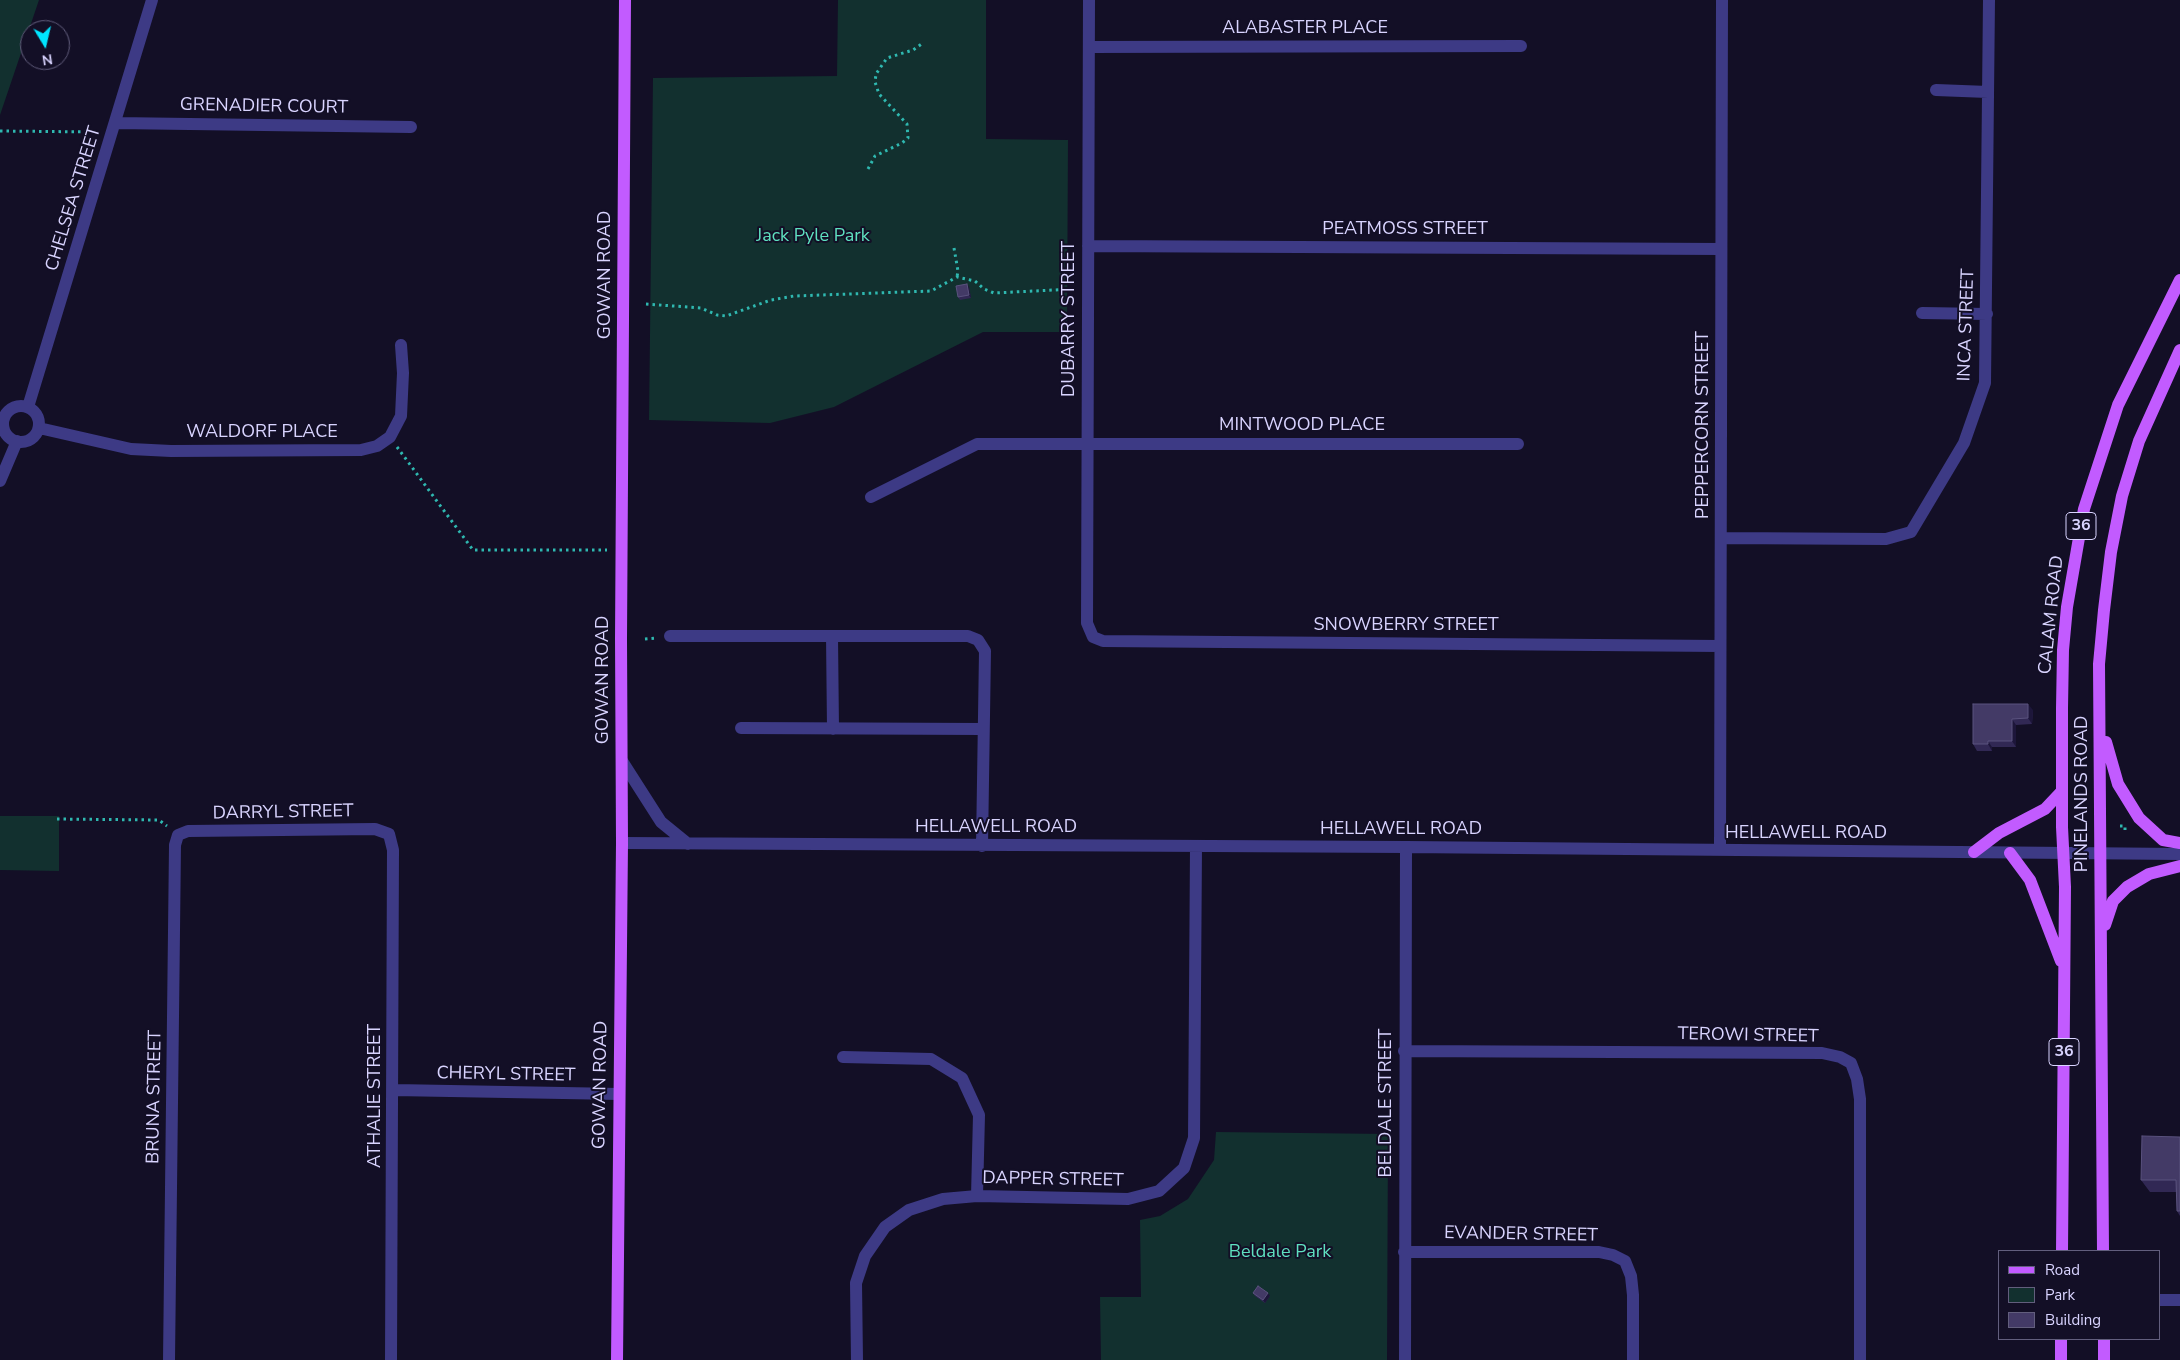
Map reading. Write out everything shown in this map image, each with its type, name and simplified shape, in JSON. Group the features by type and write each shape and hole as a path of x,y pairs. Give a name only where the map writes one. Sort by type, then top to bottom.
{"main road":[{"name":"GOWAN ROAD","path":"617,1360 618,1094 622,844 625,0"},
{"name":"CALAM ROAD","path":"2064,854 2062,791 2063,650 2067,607 2084,509 2118,405 2180,280"},
{"name":"PINELANDS ROAD","path":"2103,1250 2100,664 2104,610 2111,552 2122,496 2139,441 2180,350"},
{"path":"2101,720 2110,760 2118,784 2139,818 2163,840 2180,843"},
{"path":"1974,852 1999,833 2045,809 2062,791"},
{"path":"2010,853 2030,880 2036,893 2064,971"},
{"name":"PINELANDS ROAD","path":"2062,1250 2064,854"},
{"path":"2102,939 2112,901 2127,887 2155,872 2180,866"},
{"path":"2061,1340 2061,1360"},
{"path":"2104,1340 2104,1360"}],"street":[{"name":"CHELSEA STREET","path":"28,407 115,128 152,0"},
{"name":"DUBARRY STREET","path":"1088,0 1087,623 1093,637"},
{"name":"PEPPERCORN STREET","path":"1720,850 1722,0"},
{"name":"INCA STREET","path":"1722,538 1886,539 1911,532 1964,443 1985,383 1989,0"},
{"name":"ALABASTER PLACE","path":"1089,47 1520,46"},
{"path":"1936,90 1988,92"},
{"name":"GRENADIER COURT","path":"115,128 411,127"},
{"name":"PEATMOSS STREET","path":"1088,246 1722,249"},
{"path":"1922,314 1987,314"},
{"path":"390,437 401,416 403,373 401,345"},
{"path":"28,407 38,416 39,428 31,440 16,442 5,433 4,419 14,408 28,407"},
{"name":"WALDORF PLACE","path":"39,428 131,449 171,451 361,450 377,446 390,437"},
{"path":"0,481 16,442"},
{"name":"MINTWOOD PLACE","path":"871,497 977,444 1518,444"},
{"path":"670,636 968,636 978,640 985,651 982,846"},
{"path":"832,636 833,728"},
{"name":"SNOWBERRY STREET","path":"1093,637 1103,641 1720,646"},
{"path":"741,728 983,729"},
{"path":"622,761 661,822 688,844"},
{"name":"DARRYL STREET","path":"178,835 188,831 375,829 389,834"},
{"name":"ATHALIE STREET","path":"389,834 393,850 392,1360"},
{"name":"BRUNA STREET","path":"169,1360 175,845 178,835"},
{"name":"HELLAWELL ROAD","path":"622,844 1406,847 2180,854"},
{"name":"DAPPER STREET","path":"856,1360 856,1283 865,1256 885,1226 909,1210 944,1199 977,1196 1128,1199 1158,1191 1184,1168 1194,1138 1196,846"},
{"name":"BELDALE STREET","path":"1405,1360 1404,1052 1406,847"},
{"name":"TEROWI STREET","path":"1404,1052 1822,1053 1840,1057 1851,1063 1857,1079 1860,1099 1860,1360"},
{"path":"843,1057 931,1059 962,1078 979,1115 977,1196"},
{"name":"CHERYL STREET","path":"394,1090 618,1094"},
{"name":"EVANDER STREET","path":"1404,1252 1599,1252 1613,1255 1625,1261 1631,1276 1633,1295 1633,1360"},
{"path":"2160,1300 2180,1300"}],"path":[{"path":"868,169 875,156 902,143 908,138 907,124 879,94 875,82 876,74 887,58 913,50 923,43"},
{"path":"0,131 115,128"},
{"path":"954,248 958,271 957,278"},
{"path":"646,304 701,308 717,315 726,316 770,300 794,296 932,291 957,278 975,281 984,289 994,293 1088,289"},
{"path":"390,437 473,550 622,550"},
{"path":"57,819 159,820 178,835"},
{"path":"2120,826 2125,826 2125,832"}],"green space":[{"path":"0,0 39,0 32,20 20,20 20,56 0,115"},
{"name":"Jack Pyle Park","path":"838,0 986,0 986,139 1068,140 1067,332 983,332 834,407 770,423 649,420 653,78 837,76"},
{"path":"0,816 59,816 59,871 0,870"},
{"name":"Beldale Park","path":"1216,1132 1388,1134 1387,1360 1101,1360 1100,1297 1141,1297 1140,1220 1160,1216 1188,1199 1214,1160"}],"building":[{"path":"967,284 969,295 958,297 956,286"},
{"path":"1973,704 2028,704 2028,718 2012,719 2012,741 1988,741 1988,744 1973,744"},
{"path":"2142,1136 2180,1137 2180,1211 2177,1211 2176,1180 2141,1180"},
{"path":"1258,1286 1268,1293 1263,1300 1253,1293"}]}
